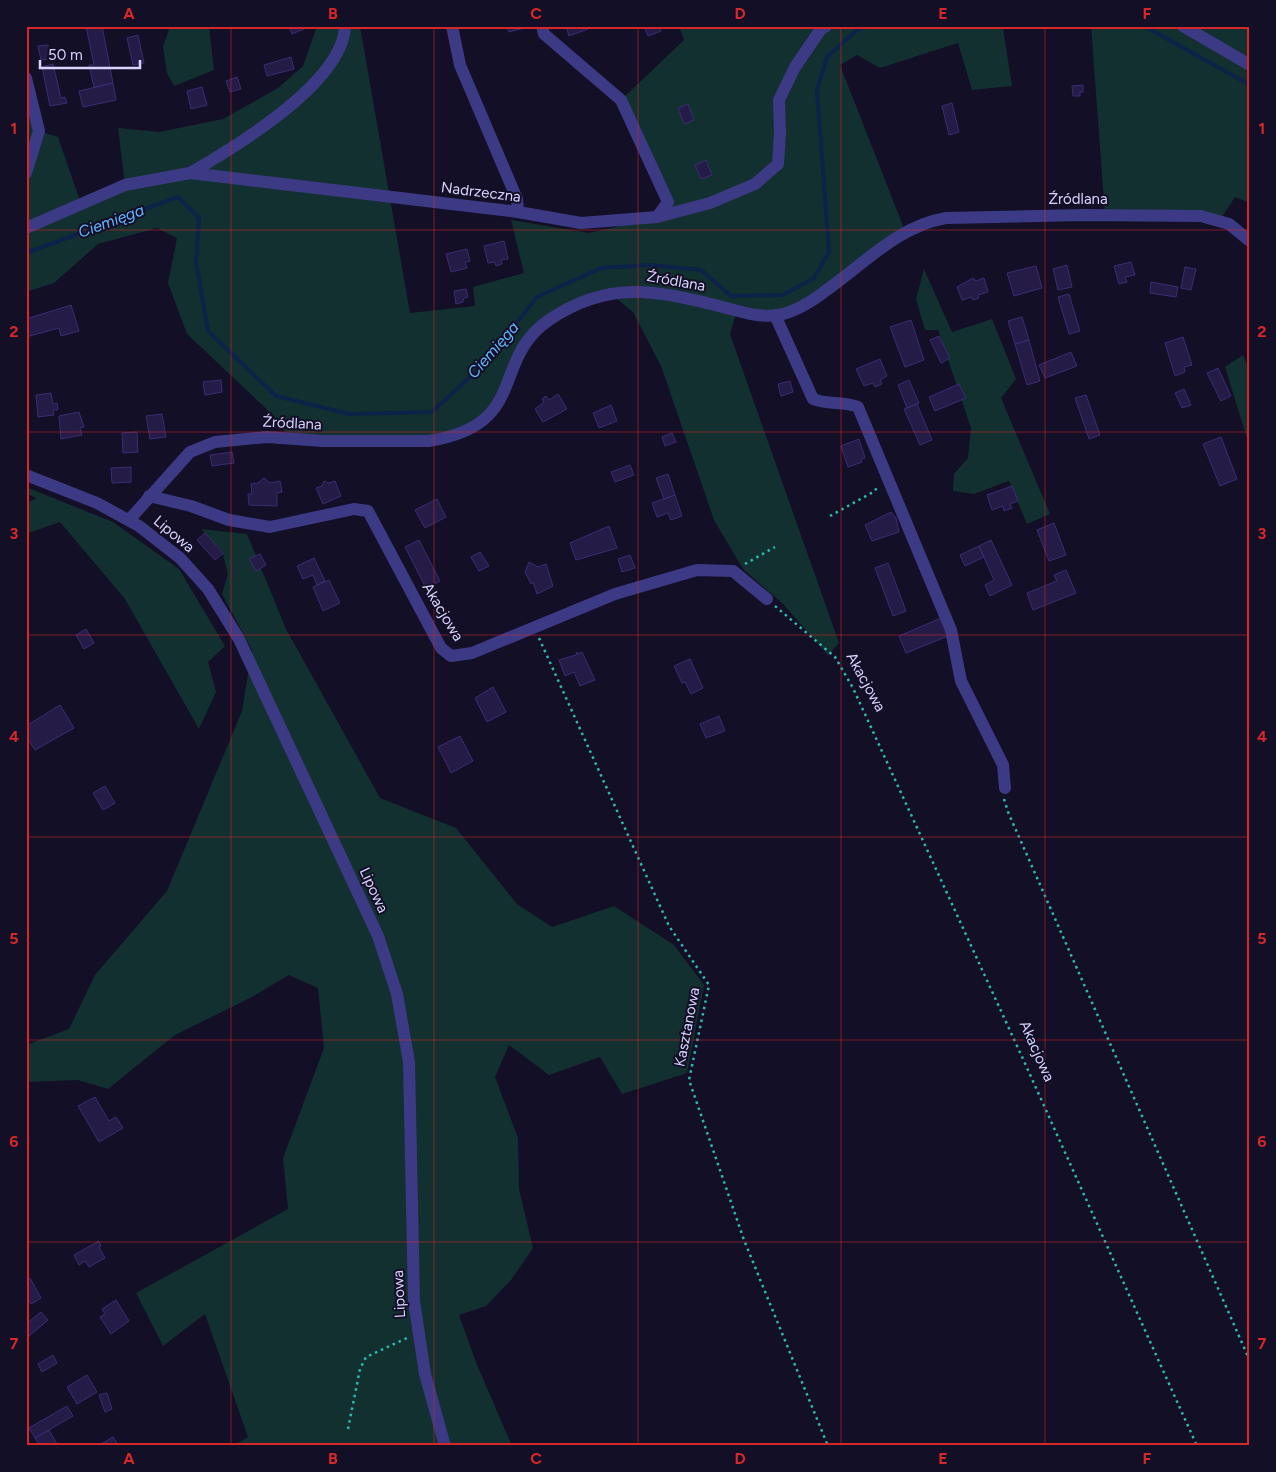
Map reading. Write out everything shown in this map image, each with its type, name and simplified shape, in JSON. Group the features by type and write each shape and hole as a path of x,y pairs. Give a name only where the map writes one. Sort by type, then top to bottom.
{"street":[{"path":"190,173 233,148 280,116 331,65 345,26"},
{"path":"452,26 460,65 517,199 518,212"},
{"path":"542,26 544,34 621,100 668,202 657,217"},
{"name":"Nadrzeczna","path":"26,228 125,185 190,173 518,212 581,223 657,217 710,203 755,184 778,164 780,133 779,100 795,67 821,29 826,26"},
{"path":"1183,26 1250,64"},
{"path":"26,78 39,131 26,172"},
{"name":"Źródlana","path":"129,520 190,452 216,442 267,437 323,441 429,440 446,438 475,426 496,409 527,342 539,328 561,312 593,298 628,291 666,293 760,315 785,313 813,300 905,231 929,221 946,218 1083,215 1201,216 1229,224 1250,241"},
{"path":"775,315 813,399 822,403 851,404 858,407 951,630 961,681 1003,765 1005,788"},
{"name":"Lipowa","path":"26,474 85,498 129,520 157,539 188,566 211,593 234,629 369,916 387,961 402,1020 410,1079 413,1291 418,1335 428,1388 445,1446"},
{"name":"Akacjowa","path":"149,496 190,506 229,520 270,527 316,519 354,509 368,511 441,648 451,656 472,653 615,594 697,570 733,571"},
{"path":"733,571 767,599"}],"path":[{"path":"830,516 875,491 886,473"},
{"path":"733,571 775,547"},
{"name":"Akacjowa","path":"767,599 834,657 853,688 1197,1446"},
{"name":"Kasztanowa","path":"534,628 669,926 709,985 689,1080 744,1240 828,1446"},
{"path":"1005,788 1004,800 1008,812 1250,1361"},
{"path":"348,1429 360,1369 366,1357 399,1340 418,1335"}],"green space":[{"path":"170,26 209,26 214,70 174,86 167,73 163,47"},
{"path":"317,26 360,26 410,313 475,306 473,287 524,273 511,220 589,233 658,217 668,202 621,100 684,40 679,26 1016,26 1003,28 1012,86 972,90 958,43 880,68 857,55 840,65 905,231 785,313 737,311 730,334 839,643 828,655 783,604 743,569 714,520 661,366 633,312 611,294 547,321 486,418 429,441 289,438 274,416 187,334 168,283 177,238 157,228 98,244 54,283 26,292 26,102 39,131 58,137 81,204 125,185 118,128 159,132 223,119 278,88 303,66"},
{"path":"1091,26 1250,26 1250,203 1235,197 1220,220 1105,215"},
{"path":"924,269 952,332 992,319 1016,379 1001,398 1050,514 1027,524 1009,481 974,494 953,491 954,474 968,458 971,428 938,330 925,330 916,299"},
{"path":"1243,355 1250,371 1250,448 1225,367"},
{"path":"26,487 113,522 179,569 225,646 208,662 216,692 199,729 125,599 60,522 26,534 26,503 37,498 26,494"},
{"path":"201,529 247,534 286,629 380,798 456,828 517,904 552,927 614,906 674,945 704,985 687,1073 622,1094 600,1057 549,1075 509,1045 495,1077 518,1138 519,1189 533,1248 511,1280 486,1306 459,1315 477,1365 512,1446 233,1446 248,1437 205,1314 163,1346 136,1293 288,1209 283,1158 324,1048 318,988 289,975 250,998 175,1035 108,1089 78,1080 28,1082 26,1045 69,1029 95,975 167,891 242,711 252,650 222,594 228,574 222,551"}],"building":[{"path":"86,26 102,26 113,83 94,87 89,65 94,65"},
{"path":"289,26 311,26 292,34"},
{"path":"507,26 528,26 528,27 509,32"},
{"path":"566,26 587,26 588,29 569,36"},
{"path":"644,26 659,26 661,31 648,36"},
{"path":"138,35 144,63 133,65 127,38"},
{"path":"48,45 50,59 41,60 38,46"},
{"path":"291,57 294,69 267,76 264,65"},
{"path":"53,64 61,98 65,97 67,103 50,106 42,67"},
{"path":"237,77 241,89 230,92 226,81"},
{"path":"113,83 116,100 83,107 79,91"},
{"path":"1083,85 1083,92 1080,92 1080,96 1073,96 1072,86"},
{"path":"202,87 207,105 191,109 187,91"},
{"path":"952,103 959,132 949,135 942,106"},
{"path":"688,104 694,120 684,124 678,108"},
{"path":"706,160 712,175 701,179 695,165"},
{"path":"504,241 508,259 501,260 502,264 496,266 495,262 488,263 484,246"},
{"path":"467,249 470,261 465,262 467,268 451,272 446,254"},
{"path":"1131,262 1135,275 1125,277 1127,282 1119,284 1114,266"},
{"path":"1067,265 1072,287 1058,290 1053,269"},
{"path":"1036,266 1042,288 1014,296 1007,273"},
{"path":"1185,267 1196,269 1191,290 1181,288"},
{"path":"973,278 976,281 984,278 988,292 978,295 979,298 973,300 972,297 962,300 957,287"},
{"path":"1151,282 1178,287 1176,297 1150,293"},
{"path":"466,289 468,297 464,298 463,302 456,304 454,291"},
{"path":"1069,294 1080,331 1069,334 1058,297"},
{"path":"71,305 79,331 61,336 59,328 26,337 26,319"},
{"path":"1022,317 1029,340 1015,344 1008,321"},
{"path":"911,320 924,360 905,367 890,327"},
{"path":"939,336 950,358 941,363 930,340"},
{"path":"1183,337 1192,365 1184,367 1185,372 1175,376 1165,343"},
{"path":"1029,340 1040,381 1027,385 1015,344"},
{"path":"1071,352 1077,366 1045,378 1039,365"},
{"path":"880,359 887,376 880,380 882,384 875,387 873,383 864,386 856,369"},
{"path":"1218,368 1231,396 1221,401 1207,373"},
{"path":"221,380 222,392 205,395 203,382"},
{"path":"909,380 919,403 907,408 898,385"},
{"path":"790,381 793,392 781,396 778,384"},
{"path":"959,384 966,398 935,411 929,397"},
{"path":"1184,389 1191,405 1182,408 1175,393"},
{"path":"51,393 53,404 57,403 58,410 53,410 54,415 38,417 36,395"},
{"path":"558,394 567,409 543,422 535,409 544,402 542,399 546,396 549,400"},
{"path":"1086,395 1100,435 1089,439 1075,398"},
{"path":"917,404 932,440 920,445 904,409"},
{"path":"611,405 617,421 599,428 593,413"},
{"path":"79,412 84,427 80,428 82,435 61,439 59,416"},
{"path":"162,414 166,437 150,439 146,416"},
{"path":"137,432 138,452 123,453 122,433"},
{"path":"672,433 676,442 665,446 662,437"},
{"path":"1221,437 1237,479 1220,486 1203,444"},
{"path":"859,439 865,458 861,459 862,462 848,467 841,446"},
{"path":"232,452 234,463 212,466 210,455"},
{"path":"630,465 634,475 615,482 611,472"},
{"path":"131,467 131,482 112,483 111,468"},
{"path":"668,474 675,495 664,499 656,478"},
{"path":"264,478 270,483 280,481 282,492 277,493 277,506 249,505 248,494 252,494 251,484 258,483"},
{"path":"324,481 329,483 335,481 341,496 323,504 316,488 322,486"},
{"path":"1012,486 1018,501 1010,504 1012,508 1004,511 1003,506 992,510 987,495"},
{"path":"675,495 682,516 671,520 668,513 657,517 652,503"},
{"path":"437,499 446,517 425,528 415,510"},
{"path":"891,512 896,518 899,532 872,541 865,525"},
{"path":"1054,523 1066,555 1049,561 1037,530"},
{"path":"609,526 617,548 576,560 570,543"},
{"path":"205,533 223,553 215,560 197,540"},
{"path":"419,540 440,581 426,588 405,547"},
{"path":"991,540 1012,585 990,596 985,585 994,580 979,546"},
{"path":"979,546 984,557 965,566 960,555"},
{"path":"480,552 489,566 479,571 471,557"},
{"path":"260,554 266,565 256,571 249,559"},
{"path":"630,555 635,568 622,572 618,559"},
{"path":"314,558 325,581 317,585 313,575 303,579 297,566"},
{"path":"529,562 538,567 546,564 553,586 537,594 533,582 531,584 525,572"},
{"path":"888,563 906,611 893,616 875,568"},
{"path":"1066,570 1076,593 1033,610 1027,593 1057,581 1054,575"},
{"path":"329,580 340,603 323,611 313,587"},
{"path":"941,618 948,636 906,653 899,636"},
{"path":"86,629 94,643 84,649 76,635"},
{"path":"577,652 578,654 582,652 595,680 580,686 574,672 565,676 559,660 576,655"},
{"path":"690,659 703,688 691,694 685,682 682,683 674,666"},
{"path":"493,687 506,712 487,722 475,698"},
{"path":"60,705 74,728 35,750 29,741 26,742 26,726"},
{"path":"719,716 725,731 706,738 700,724"},
{"path":"460,736 473,761 451,773 438,747"},
{"path":"105,786 115,803 103,810 93,793"},
{"path":"95,1097 109,1121 116,1117 123,1128 99,1142 78,1106"},
{"path":"99,1241 101,1246 99,1247 105,1258 89,1267 85,1261 79,1265 74,1255"},
{"path":"30,1278 41,1298 31,1304 26,1296 26,1280"},
{"path":"116,1300 129,1321 111,1334 100,1317 105,1314 102,1309"},
{"path":"41,1312 48,1320 29,1336 26,1324"},
{"path":"53,1355 57,1363 42,1372 38,1364"},
{"path":"87,1375 97,1392 77,1404 67,1387"},
{"path":"107,1393 112,1409 105,1412 99,1395"},
{"path":"67,1406 73,1416 35,1438 29,1428"},
{"path":"49,1430 58,1446 40,1446 35,1438"},
{"path":"113,1437 119,1446 98,1446"}],"waterway":[{"name":"Ciemięga","path":"26,253 178,197 199,218 196,262 208,331 276,396 349,414 432,412 484,364 537,297 601,268 650,265 701,270 731,296 783,295 814,278 829,252 817,90 827,57 857,30 868,26"},
{"name":"Ciemięga","path":"1144,26 1250,85"}]}
